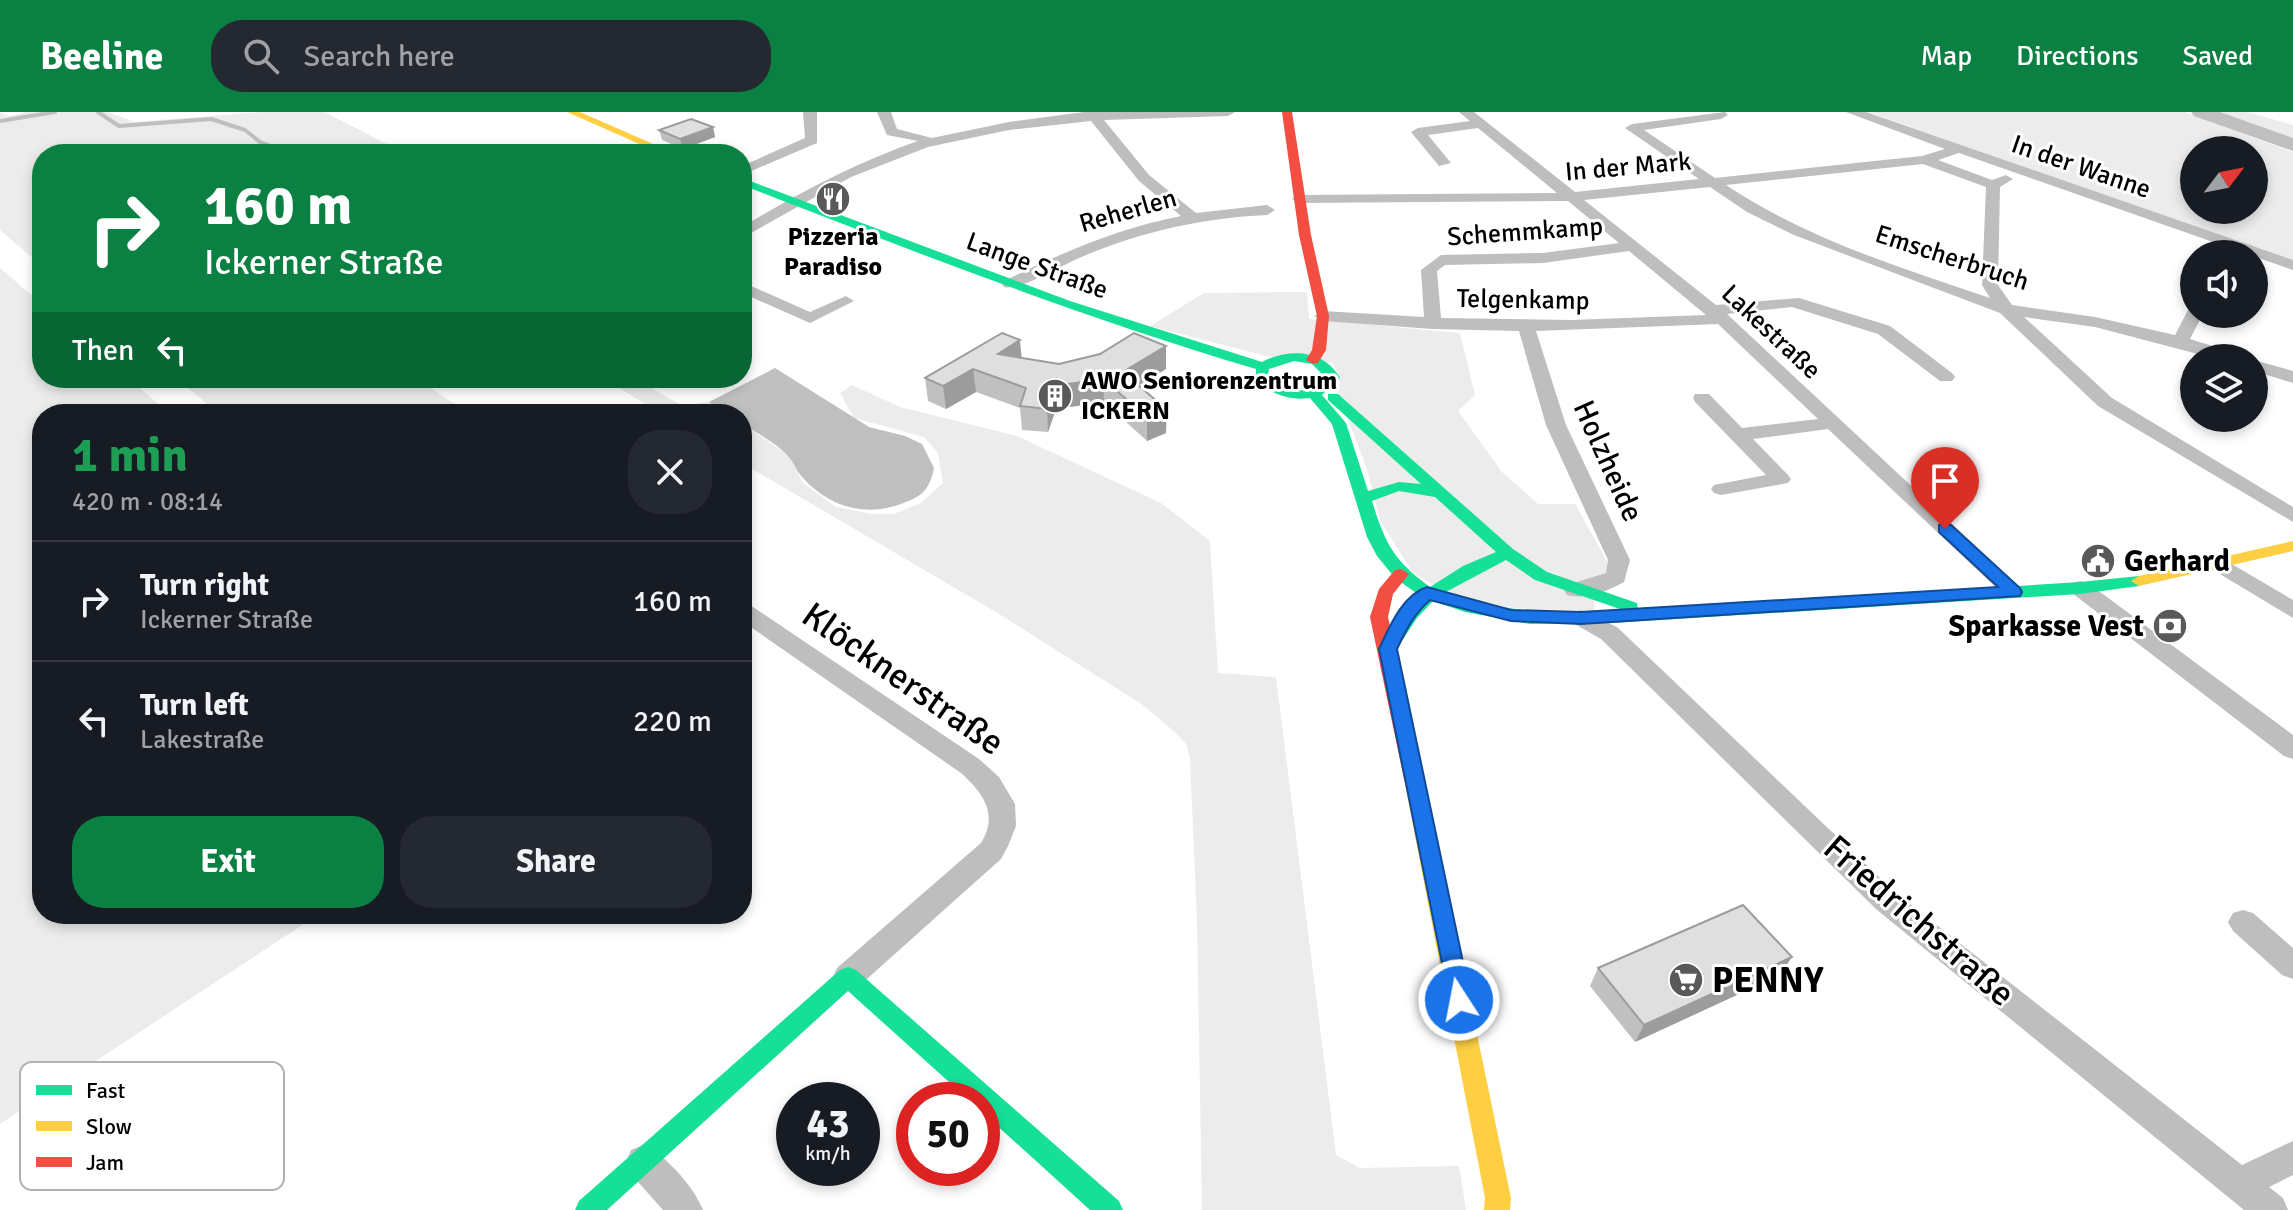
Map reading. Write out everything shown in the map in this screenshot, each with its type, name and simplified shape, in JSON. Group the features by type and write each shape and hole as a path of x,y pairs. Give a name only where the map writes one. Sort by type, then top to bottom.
{"main road":[{"path":"1287,112 1299,199 1323,316 1319,350 1313,360"},
{"path":"579,113 649,144"},
{"name":"Lange Straße","path":"752,185 1151,335 1263,367"},
{"path":"1285,358 1313,360 1332,373 1331,384 1319,391 1292,395 1272,389 1261,378 1263,367 1285,358"},
{"path":"1319,391 1507,553 1578,604 1681,613 2080,588 2142,581 2293,546"},
{"path":"1319,391 1339,423 1375,537 1401,574 1427,593 1465,606 1511,615 1578,604 1681,613"},
{"path":"1363,500 1386,486 1400,484 1441,494"},
{"path":"1388,649 1402,619 1427,593 1447,580 1507,553"},
{"path":"1401,574 1379,600 1376,612 1388,649 1480,1102 1498,1198 1497,1210"},
{"path":"588,1210 848,977 1110,1210"}],"street":[{"path":"752,167 812,140 810,112"},
{"path":"884,112 892,132 920,137 931,143"},
{"path":"752,227 883,158 931,143 1092,115 1228,112"},
{"name":"Lakestraße","path":"1466,112 1717,315 2014,592"},
{"name":"Emscherbruch","path":"1715,112 1721,115 1632,128 1752,209 1799,232 2006,309 2095,322 2186,344"},
{"name":"In der Wanne","path":"1853,112 2205,240"},
{"path":"1092,115 1144,178 1192,217"},
{"path":"1444,163 1418,132 1481,124"},
{"name":"In der Mark","path":"1299,199 1573,197 1924,160 1958,149"},
{"path":"1924,160 1993,185 2024,173"},
{"path":"1993,185 1990,285 2006,309 2105,402 2293,516"},
{"name":"Reherlen","path":"1010,284 1072,252 1192,217 1224,211 1267,210"},
{"name":"Schemmkamp","path":"1433,324 1429,270 1441,260 1543,258 1633,246"},
{"name":"In der Wanne","path":"2268,259 2293,265"},
{"path":"752,292 810,318 846,301"},
{"name":"Telgenkamp","path":"1323,316 1527,328 1625,326 1793,302 1884,330 1946,377"},
{"name":"Holzheide","path":"1527,328 1556,425 1619,560 1616,577 1578,604"},
{"path":"2180,342 2187,328"},
{"path":"2268,369 2293,377"},
{"path":"1702,398 1781,479 1721,489"},
{"path":"1735,435 1831,423"},
{"path":"2218,563 2293,610"},
{"path":"2080,588 2293,749"},
{"name":"Friedrichstraße","path":"1578,604 1886,901 2271,1210"},
{"name":"Klöcknerstraße","path":"752,617 970,766 991,783 1003,805 1001,836 991,851 848,977"},
{"path":"2243,922 2293,966"},
{"path":"2240,1186 2261,1172 2293,1158"},
{"path":"643,1162 686,1210"}],"shaded area":[{"path":"26,112 108,112 134,122 263,112 325,112 387,144 32,144 32,257 0,230 0,113 9,116"},
{"path":"1868,112 2185,112 2250,136 2180,136 2180,222"},
{"path":"2212,112 2247,112 2293,125 2293,141"},
{"path":"2268,143 2293,152 2293,262 2268,253 2268,240 2231,240 2185,224 2268,224"},
{"path":"0,268 32,295 32,388 140,388 158,404 32,404 32,924 304,924 94,1062 20,1062 20,1111 0,1124"},
{"path":"1307,292 1309,319 1460,333 1475,395 1458,411 1502,472 1538,504 1575,504 1608,563 1606,573 1592,579 1595,611 1503,608 1455,597 1413,573 1380,520 1367,469 1337,391 1340,383 1333,363 1270,357 1150,326 1204,293"},
{"path":"775,368 869,427 905,436 922,444 934,468 930,483 913,499 884,509 856,508 830,499 808,483 783,451 752,429 752,404 709,402 736,388 752,388 752,380"},
{"path":"852,385 900,407 1017,436 1161,503 1210,541 1218,673 1276,677 1336,1155 1360,1168 1459,1166 1466,1210 1202,1210 1197,921 1190,758 1186,744 1143,705 996,612 752,469 752,430 789,456 803,483 836,507 871,514 894,514 921,503 943,483 938,453 924,437 854,418 840,393"},
{"path":"188,388 431,388 454,404 207,404"},
{"path":"619,388 652,388 679,404 645,404"}],"building":[{"path":"691,119 713,127 680,139 659,130"},
{"path":"1002,333 1020,340 998,354 1059,364 1100,354 1134,333 1166,346 1123,372 1167,410 1147,417 1103,379 1055,386 1047,409 1020,406 1026,388 973,369 943,386 925,378"},
{"name":"PENNY","path":"1743,905 1792,957 1644,1025 1598,968"}],"waterway":[{"path":"0,121 55,112"},
{"path":"98,112 119,126 211,119 245,130 265,144"},
{"path":"2201,112 2293,145"}],"traffic: fast":[{"path":"752,185 1065,303 1263,367"},
{"path":"1294,357 1317,362 1333,378 1326,386 1308,395 1288,394 1261,378 1263,367 1276,360 1294,357"},
{"path":"1314,394 1339,423 1375,537 1385,556 1401,574 1427,593 1465,606 1530,618 1611,617 2080,588 2139,581"},
{"path":"1333,397 1507,553 1541,576 1631,607"},
{"path":"1363,500 1381,490 1399,487 1438,493"},
{"path":"1388,649 1411,614 1437,589 1507,553"},
{"path":"588,1210 848,977 1110,1210"}],"traffic: slow":[{"path":"572,112 647,144"},
{"path":"2139,581 2293,546"},
{"path":"1414,779 1498,1198 1497,1210"}],"traffic: jam":[{"path":"1287,112 1305,235 1323,316 1319,350 1313,360"},
{"path":"1401,574 1385,593 1379,617 1414,779"}],"place":[{"name":"Pizzeria Paradiso","path":"833,199"},
{"name":"AWO Seniorenzentrum ICKERN","path":"1055,396"},
{"name":"Gerhard","path":"2098,561"},
{"name":"Sparkasse Vest","path":"2170,626"},
{"name":"PENNY","path":"1686,980"}],"route":[{"path":"1459,1000 1388,649 1402,619 1416,603 1427,593 1465,606 1511,615 1581,618 2014,592 1945,529"}]}
